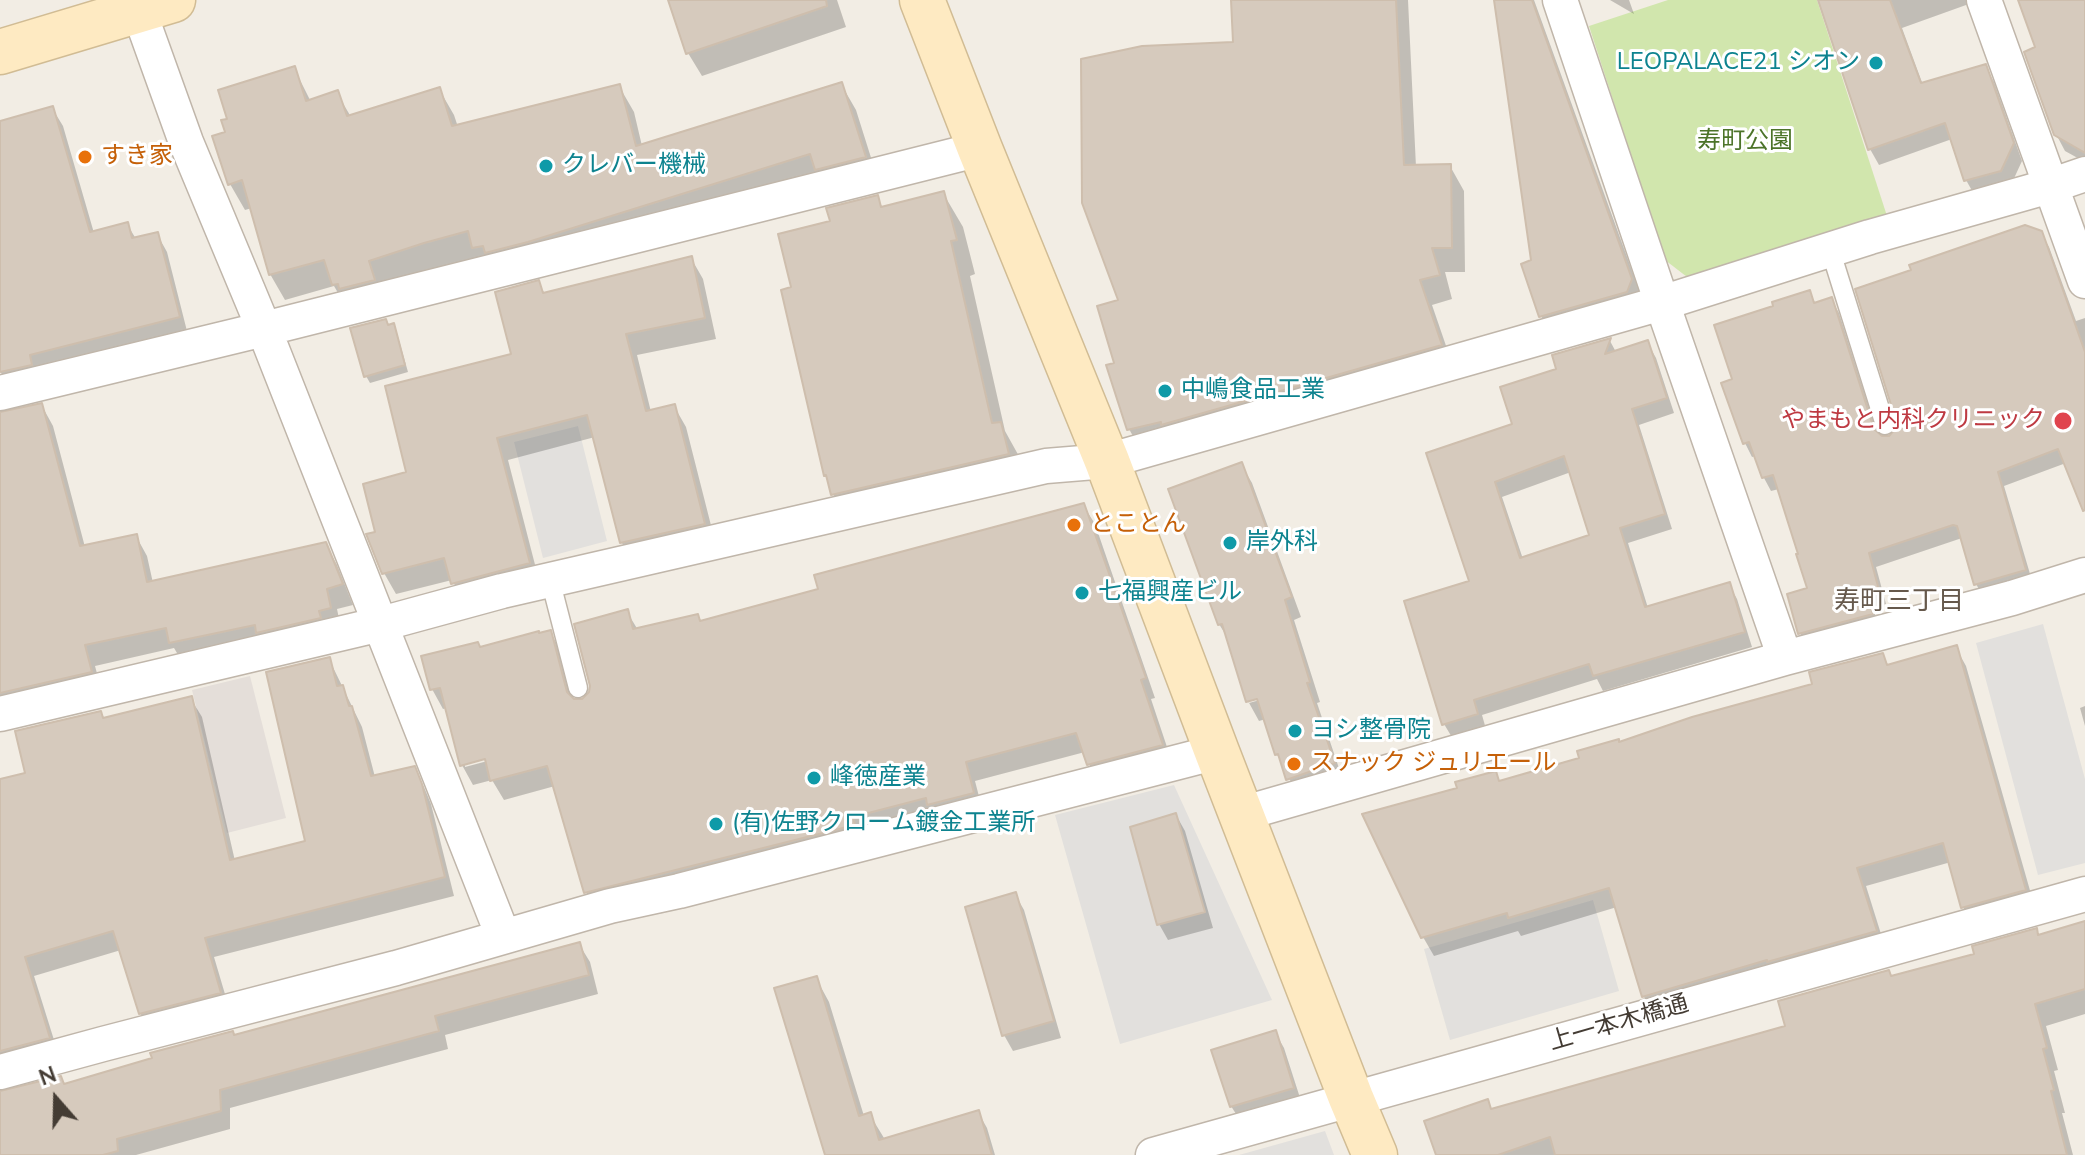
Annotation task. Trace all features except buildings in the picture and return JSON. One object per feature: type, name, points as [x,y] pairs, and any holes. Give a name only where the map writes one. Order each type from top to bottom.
[{"type":"street","points":[[922,0],[1107,461],[1375,1155]]},
{"type":"street","points":[[1560,0],[1785,658]]},
{"type":"street","points":[[1984,0],[2085,281]]},
{"type":"street","points":[[0,52],[149,3],[186,142],[264,329],[503,936]]},
{"type":"street","points":[[0,393],[980,149]]},
{"type":"street","points":[[0,714],[381,624],[550,579],[1046,466],[1107,461],[1662,303],[1830,249],[2085,174]]},
{"type":"street","points":[[1241,814],[2085,575]]},
{"type":"street","points":[[0,1072],[396,968],[610,906],[739,876],[1217,752]]},
{"type":"street","name":"上一本木橋通","points":[[1153,1155],[2085,894]]},
{"type":"lane","points":[[1830,249],[1885,425]]},
{"type":"lane","points":[[550,579],[578,688]]},
{"type":"shaded area","points":[[578,426],[607,541],[543,558],[514,442]]},
{"type":"shaded area","points":[[2043,624],[2085,779],[2085,863],[2038,875],[1976,643]]},
{"type":"shaded area","points":[[250,676],[286,818],[227,833],[192,690]]},
{"type":"shaded area","points":[[1174,785],[1272,1000],[1120,1044],[1055,815]]},
{"type":"shaded area","points":[[1593,900],[1619,991],[1450,1040],[1424,949]]},
{"type":"shaded area","points":[[1325,1131],[1334,1155],[1239,1155]]},
{"type":"green space","name":"寿町公園","points":[[1668,0],[1817,0],[1887,216],[1691,280],[1665,260],[1589,26]]},
{"type":"place","name":"LEOPALACE21 シオン","points":[[1876,63]]},
{"type":"place","name":"すき家","points":[[85,157]]},
{"type":"place","name":"クレバー機械","points":[[546,166]]},
{"type":"place","name":"中嶋食品工業","points":[[1165,391]]},
{"type":"place","name":"やまもと内科クリニック","points":[[2063,421]]},
{"type":"place","name":"とことん","points":[[1074,525]]},
{"type":"place","name":"岸外科","points":[[1230,543]]},
{"type":"place","name":"七福興産ビル","points":[[1082,593]]},
{"type":"place","name":"ヨシ整骨院","points":[[1295,731]]},
{"type":"place","name":"スナック ジュリエール","points":[[1294,764]]},
{"type":"place","name":"峰徳産業","points":[[814,778]]},
{"type":"place","name":"(有)佐野クローム鍍金工業所","points":[[716,824]]},
{"type":"district","name":"寿町三丁目","points":[[1899,603]]}]
